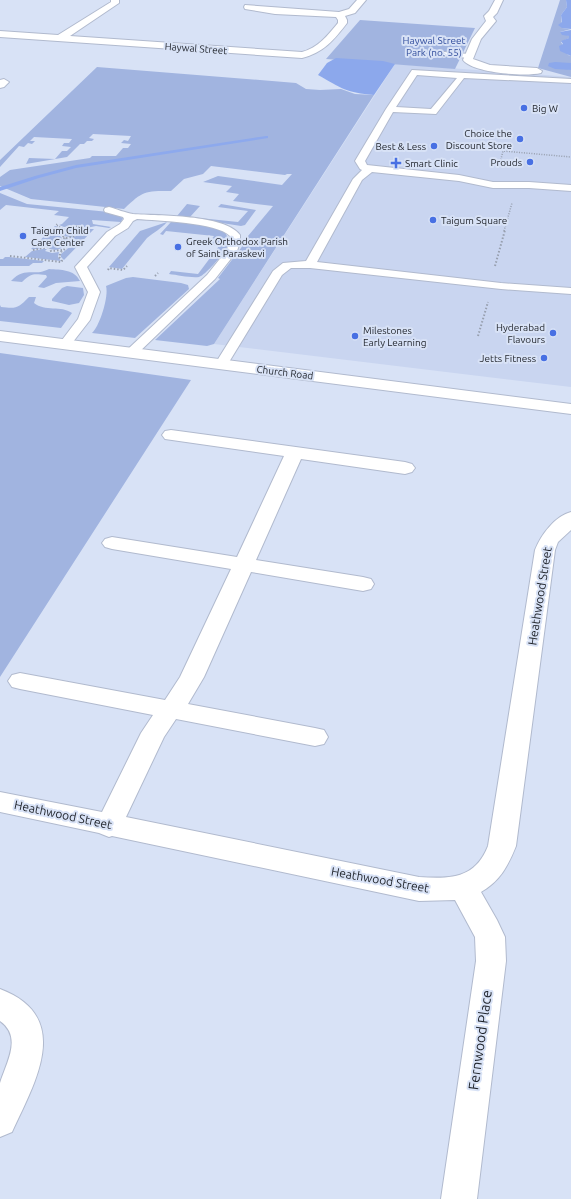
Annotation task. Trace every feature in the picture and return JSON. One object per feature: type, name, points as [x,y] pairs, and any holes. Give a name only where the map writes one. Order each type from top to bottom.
[{"type":"street","points":[[60,38],[115,3],[115,0]]},
{"type":"street","points":[[248,7],[275,11],[339,15],[352,11],[362,0]]},
{"type":"street","points":[[499,0],[493,13],[488,16],[491,21],[487,24],[469,56],[469,61],[481,66],[537,71]]},
{"type":"street","name":"Haywal Street","points":[[0,34],[302,55],[320,49],[342,23],[343,20],[339,15]]},
{"type":"street","name":"Church Road","points":[[0,336],[571,409]]},
{"type":"street","points":[[171,435],[405,468]]},
{"type":"street","points":[[109,826],[153,733],[182,694],[192,677],[295,452]]},
{"type":"street","name":"Heathwood Street","points":[[0,802],[109,826],[419,889],[451,890],[475,882],[493,868],[498,859],[502,846],[545,550],[549,540],[571,518]]},
{"type":"street","points":[[112,543],[363,584]]},
{"type":"street","points":[[20,681],[315,737]]},
{"type":"street","name":"Fernwood Place","points":[[459,1199],[491,961],[490,937],[487,929],[463,887]]},
{"type":"street","points":[[0,1003],[19,1015],[26,1029],[28,1043],[26,1061],[0,1120]]},
{"type":"lane","points":[[446,54],[469,56]]},
{"type":"lane","points":[[571,81],[462,76],[415,72],[390,109],[360,161],[361,165],[370,169],[459,178],[493,185],[571,188]]},
{"type":"lane","points":[[390,109],[433,112],[462,76]]},
{"type":"lane","points":[[310,265],[358,179],[362,174],[370,169]]},
{"type":"lane","points":[[109,210],[128,215],[129,219]]},
{"type":"lane","points":[[65,344],[84,320],[94,292],[81,267],[111,234],[124,226],[129,219],[136,216],[144,216],[181,220],[229,229],[235,235],[235,242],[232,251],[211,277],[132,352]]},
{"type":"lane","points":[[222,364],[280,269],[291,265],[310,265],[491,285],[571,291]]},
{"type":"path","points":[[498,168],[503,151],[571,157]]},
{"type":"path","points":[[478,336],[491,285],[492,271],[515,191],[512,185]]},
{"type":"path","points":[[48,248],[48,244],[53,240],[79,235],[83,232],[83,229],[80,226],[64,229],[56,225],[57,224]]},
{"type":"path","points":[[33,250],[48,248],[52,251],[62,250],[71,245],[71,241],[61,235],[62,230],[64,229]]},
{"type":"path","points":[[10,256],[61,262],[62,261],[59,257],[62,250]]},
{"type":"path","points":[[155,276],[158,273]]},
{"type":"shaded area","points":[[566,0],[571,0],[571,29],[562,28],[558,25],[562,22],[561,15],[567,7]]},
{"type":"shaded area","points":[[571,30],[571,56],[560,51],[559,46],[563,44],[561,41],[569,38],[569,36],[562,35],[560,32]]},
{"type":"shaded area","points":[[336,58],[383,61],[395,64],[374,95],[357,93],[344,89],[318,75],[327,63]]},
{"type":"shaded area","points":[[549,63],[571,63],[571,70],[555,69],[548,66]]},
{"type":"shaded area","name":"Taigum Square","points":[[395,64],[571,77],[571,387],[214,344]]},
{"type":"green space","points":[[560,0],[566,0],[567,7],[561,15],[562,28],[571,29],[560,32],[569,36],[569,38],[561,42],[568,55],[571,56],[571,63],[549,63],[571,70],[571,77],[538,68]]},
{"type":"green space","name":"Haywal Street Park (no. 55)","points":[[360,20],[475,28],[455,69],[326,59]]},
{"type":"green space","points":[[97,67],[296,83],[306,89],[341,89],[355,94],[374,95],[214,344],[207,346],[155,340],[220,279],[218,278],[241,248],[248,236],[273,206],[233,201],[239,194],[226,192],[232,186],[203,182],[218,176],[282,185],[292,174],[285,175],[211,166],[203,174],[184,179],[171,191],[144,193],[124,209],[31,199],[0,186],[0,177],[10,170],[90,158],[92,156],[116,156],[123,148],[128,148],[131,144],[121,143],[124,140],[128,141],[131,136],[93,134],[89,138],[94,139],[92,141],[87,141],[84,144],[80,144],[67,157],[26,164],[29,158],[55,159],[62,151],[67,151],[71,147],[62,146],[64,143],[69,143],[72,139],[34,137],[30,141],[35,141],[32,144],[28,143],[24,147],[19,146],[0,167],[0,160]]},
{"type":"green space","points":[[0,193],[27,204],[109,212],[123,218],[121,222],[92,220],[93,224],[111,227],[109,228],[96,226],[86,228],[77,225],[64,227],[59,225],[69,217],[54,215],[59,211],[6,205],[0,210]]},
{"type":"green space","points":[[187,204],[200,206],[190,217],[238,222],[248,211],[218,207],[221,204],[256,210],[245,225],[241,226],[177,216]]},
{"type":"green space","points":[[167,222],[147,238],[122,269],[109,267],[140,231]]},
{"type":"green space","points":[[171,222],[215,228],[221,230],[227,236],[228,245],[224,252],[206,272],[199,277],[169,274],[171,271],[198,274],[219,246],[208,244],[214,236],[166,231],[163,235],[160,234]]},
{"type":"green space","points":[[55,226],[62,228],[59,235],[62,238],[43,247],[31,249]]},
{"type":"green space","points":[[73,227],[80,227],[82,230],[81,233],[71,237],[63,236],[62,234],[64,230]]},
{"type":"green space","points":[[87,229],[94,229],[64,260],[61,257],[61,254],[72,245],[73,241],[70,238],[82,234]]},
{"type":"green space","points":[[68,239],[70,241],[68,246],[56,250],[50,249],[49,246],[51,243]]},
{"type":"green space","points":[[47,249],[45,251],[52,253],[59,252],[58,257],[61,261],[25,257],[32,251]]},
{"type":"green space","points":[[5,257],[44,261],[42,263],[33,263],[29,266],[0,266],[0,259]]},
{"type":"green space","points":[[49,269],[71,272],[80,281],[56,283],[44,288],[38,287],[47,277],[46,275],[38,274],[28,277],[22,282],[11,281],[21,274]]},
{"type":"green space","points":[[133,277],[181,283],[188,285],[189,289],[135,338],[92,333],[98,324],[103,311],[107,291],[106,286],[126,278]]},
{"type":"green space","points":[[67,286],[83,288],[84,295],[79,303],[69,305],[52,301],[52,299],[62,288]]},
{"type":"green space","points":[[29,297],[36,297],[34,303],[38,306],[63,309],[72,313],[61,328],[0,321],[0,305],[1,307],[14,308]]},
{"type":"green space","points":[[0,353],[191,380],[0,677]]},
{"type":"waterway","points":[[0,189],[37,177],[76,167],[266,137]]},
{"type":"place","name":"Big W","points":[[524,108]]},
{"type":"place","name":"Choice the Discount Store","points":[[520,139]]},
{"type":"place","name":"Best & Less","points":[[434,146]]},
{"type":"place","name":"Prouds","points":[[530,162]]},
{"type":"place","name":"Smart Clinic","points":[[396,163]]},
{"type":"place","name":"Taigum Square","points":[[433,220]]},
{"type":"place","name":"Taigum Child Care Center","points":[[23,236]]},
{"type":"place","name":"Greek Orthodox Parish of Saint Paraskevi","points":[[178,247]]},
{"type":"place","name":"Hyderabad Flavours","points":[[553,333]]},
{"type":"place","name":"Milestones Early Learning","points":[[355,336]]},
{"type":"place","name":"Jetts Fitness","points":[[544,358]]}]
